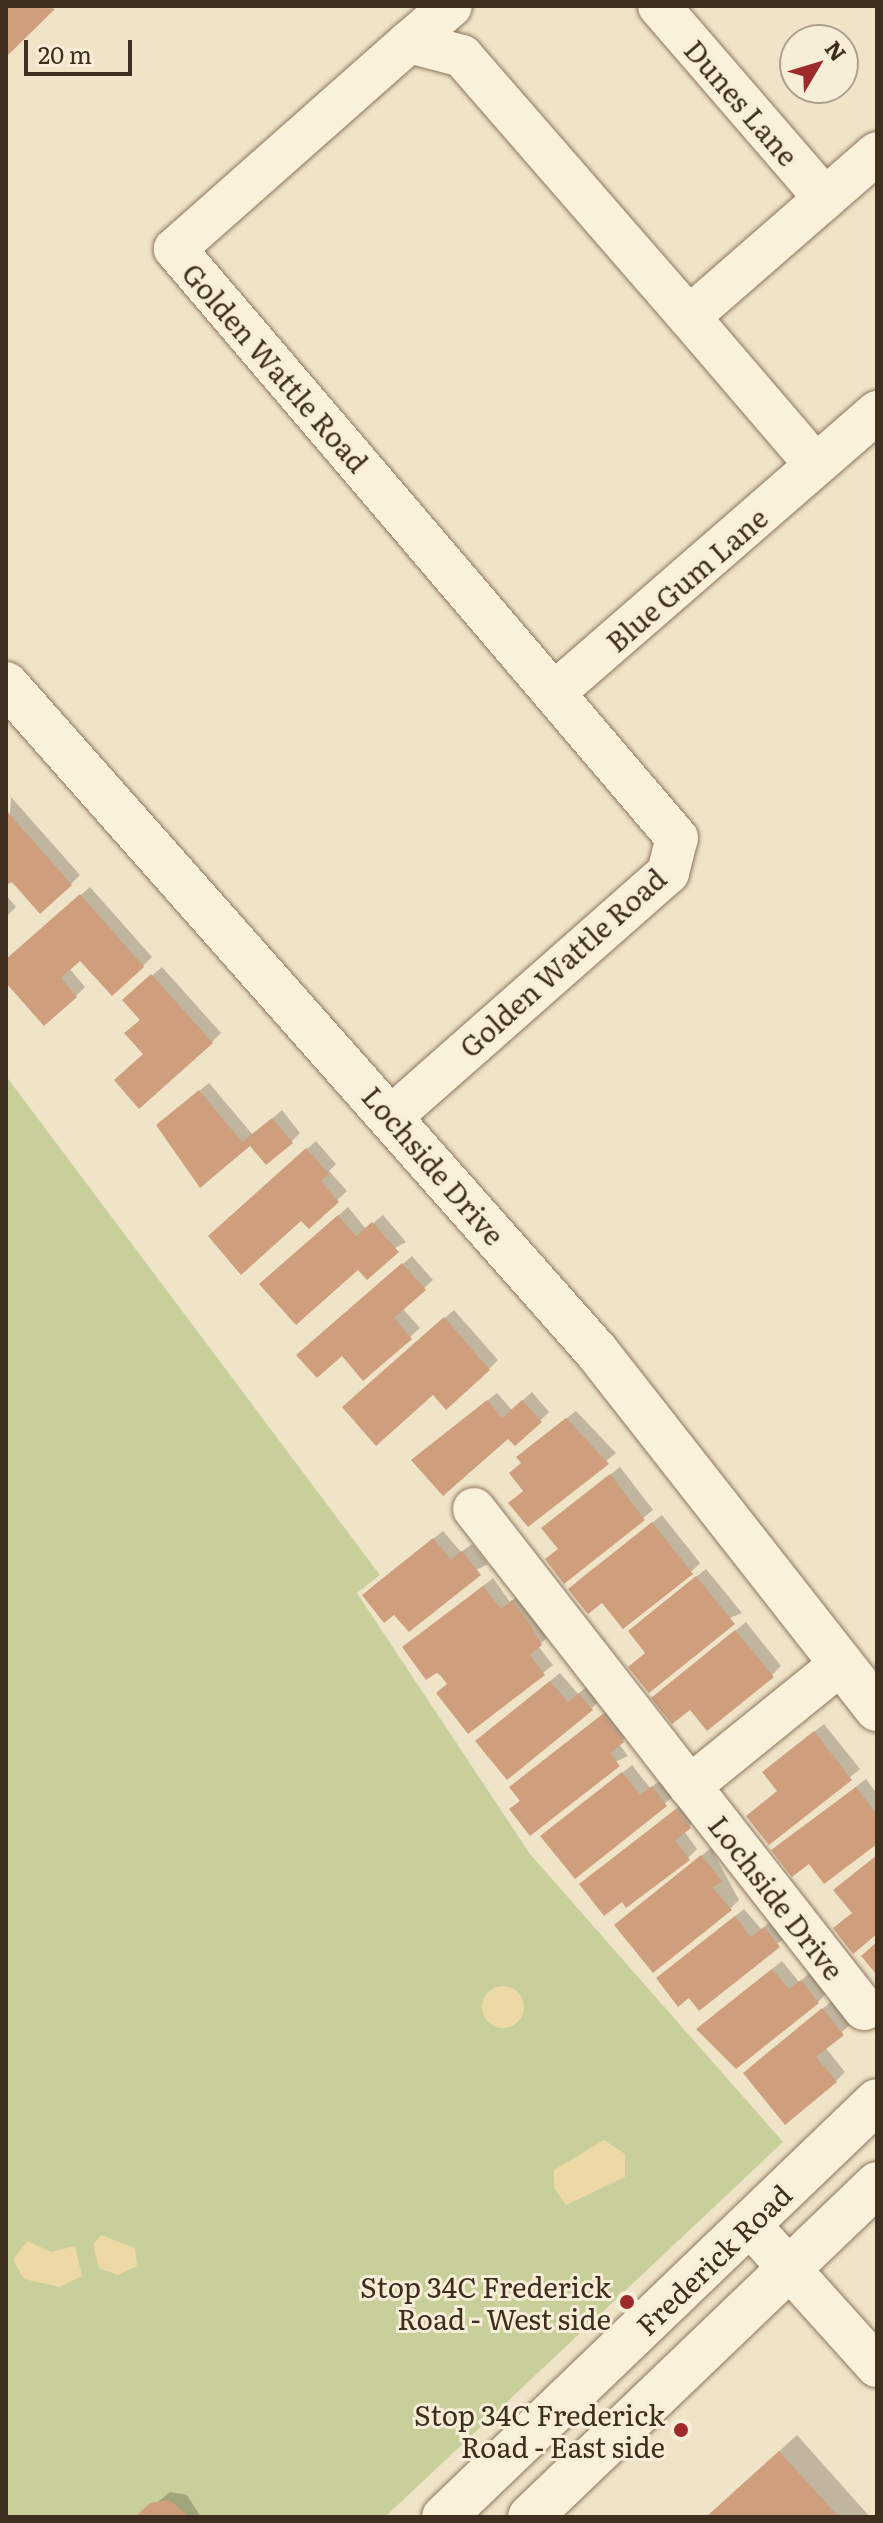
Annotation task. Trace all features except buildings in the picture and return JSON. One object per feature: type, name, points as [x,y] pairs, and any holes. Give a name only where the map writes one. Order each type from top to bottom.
[{"type":"street","points":[[409,42],[451,6]]},
{"type":"street","name":"Dunes Lane","points":[[659,6],[825,198]]},
{"type":"street","points":[[409,42],[462,56],[816,465]]},
{"type":"street","name":"Golden Wattle Road","points":[[392,1116],[668,873],[677,838],[175,249],[409,42]]},
{"type":"street","points":[[689,317],[877,153]]},
{"type":"street","name":"Blue Gum Lane","points":[[555,692],[877,412]]},
{"type":"street","name":"Lochside Drive","points":[[6,684],[392,1116],[597,1352],[877,1709]]},
{"type":"street","name":"Lochside Drive","points":[[474,1509],[864,2009]]},
{"type":"street","name":"Lochside Drive","points":[[690,1786],[842,1663]]},
{"type":"street","name":"Frederick Road","points":[[444,2517],[877,2101]]},
{"type":"street","points":[[530,2517],[877,2184]]},
{"type":"street","points":[[749,2224],[877,2366]]},
{"type":"green space","points":[[6,1076],[380,1575],[357,1593],[530,1854],[783,2142],[385,2517],[6,2517]]},
{"type":"sand","points":[[503,1986],[518,1992],[524,2007],[518,2022],[503,2028],[488,2022],[482,2007],[488,1992]]},
{"type":"sand","points":[[604,2140],[625,2154],[625,2177],[566,2205],[554,2188],[554,2170]]},
{"type":"sand","points":[[101,2235],[135,2248],[137,2266],[118,2275],[99,2268],[93,2245]]},
{"type":"sand","points":[[27,2241],[51,2252],[75,2246],[82,2276],[59,2287],[24,2279],[13,2260]]},
{"type":"place","name":"Stop 34C Frederick Road - West side","points":[[627,2302]]},
{"type":"place","name":"Stop 34C Frederick Road - East side","points":[[681,2430]]}]
